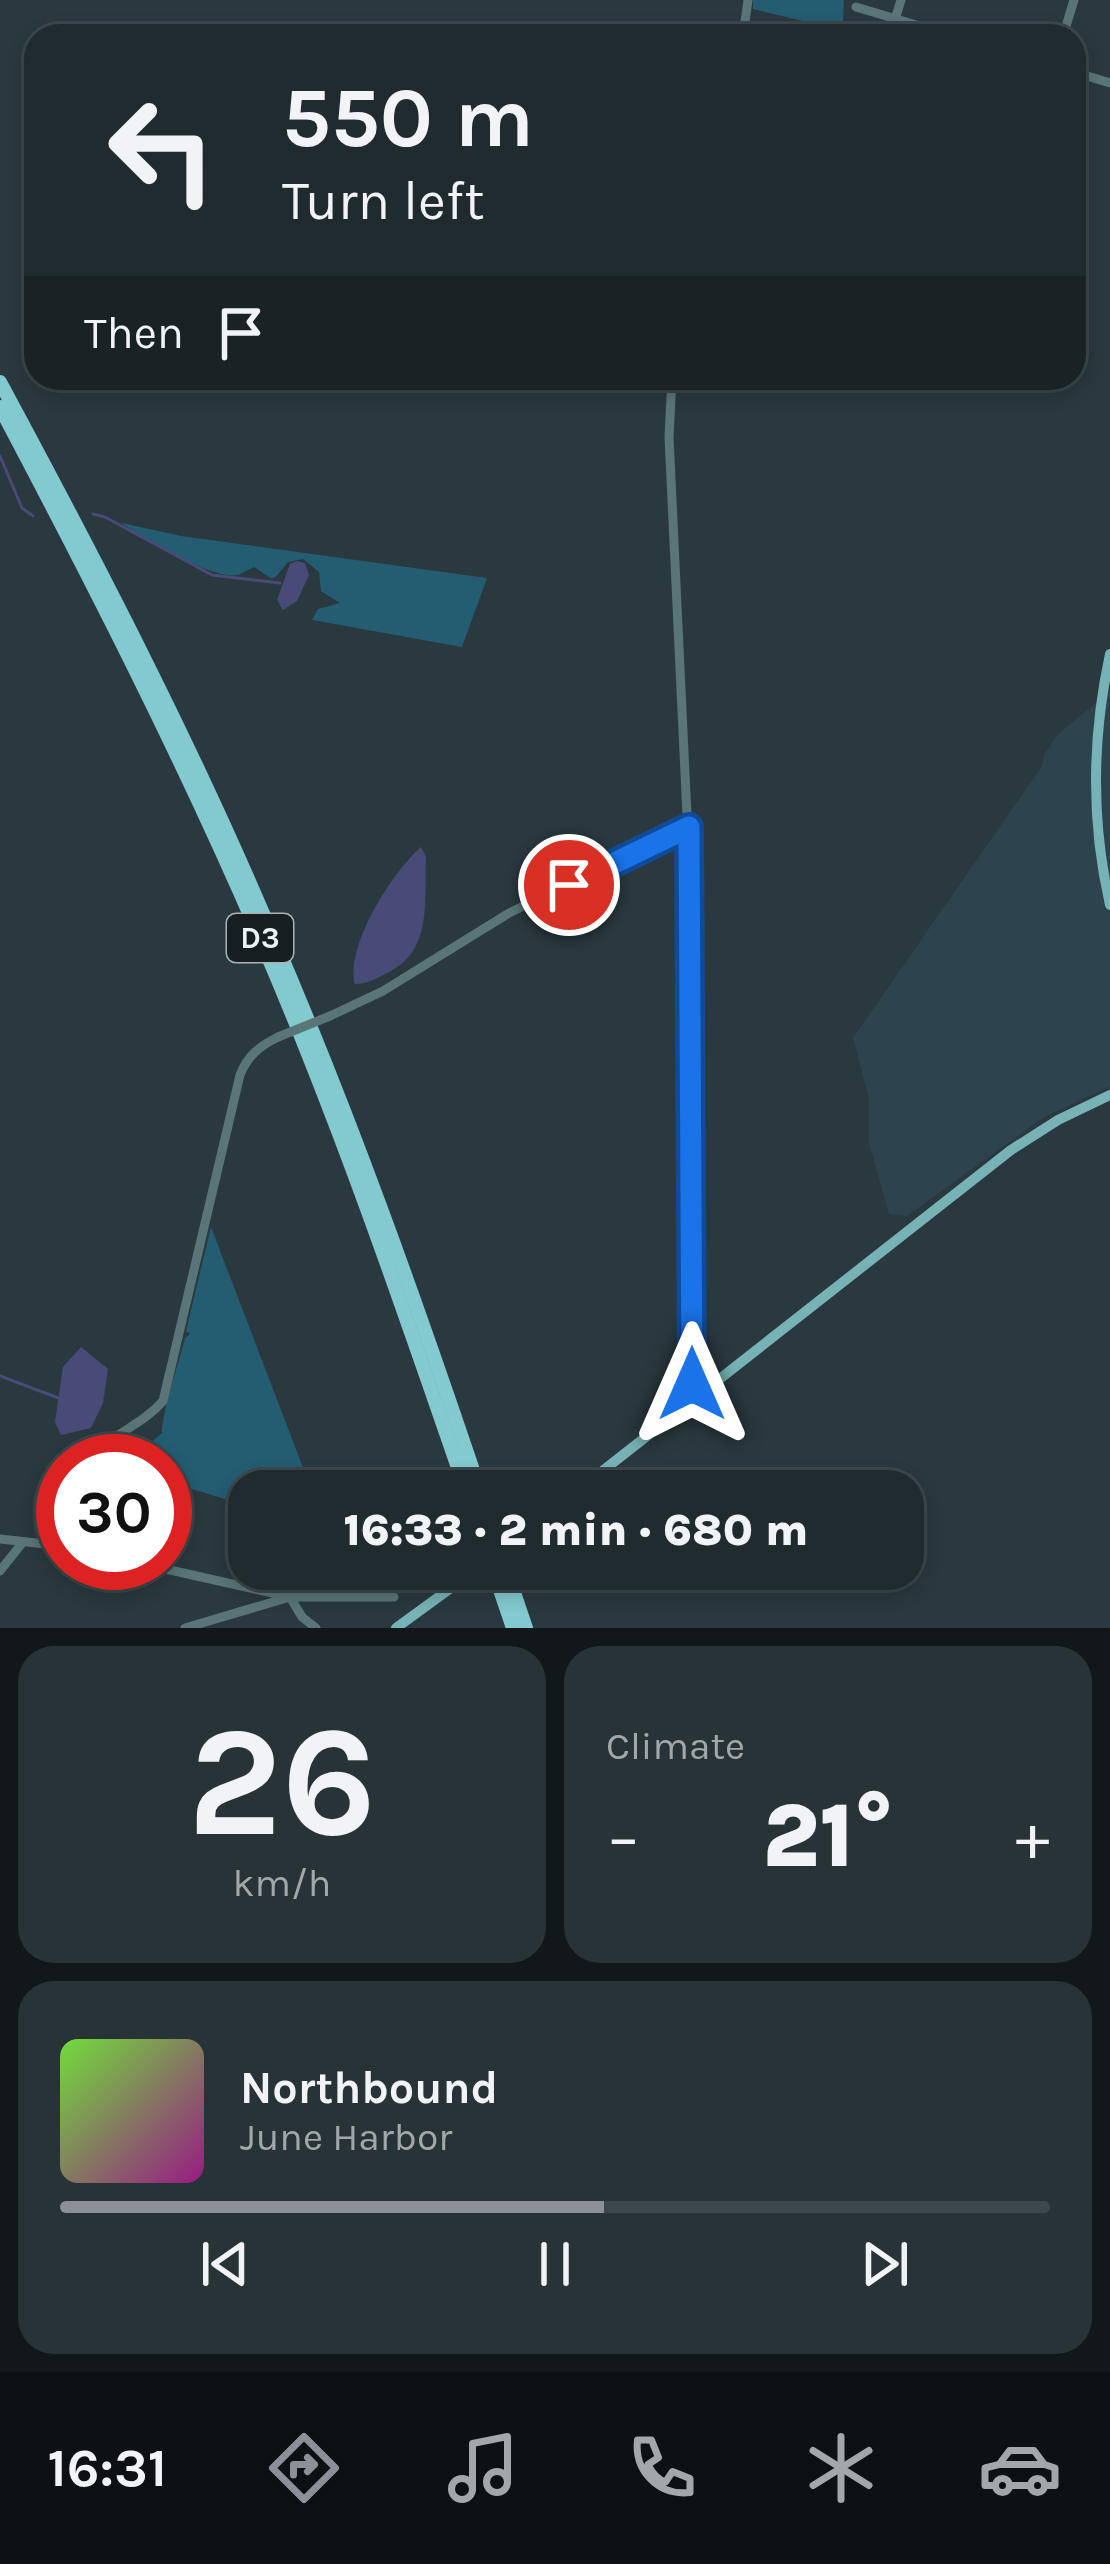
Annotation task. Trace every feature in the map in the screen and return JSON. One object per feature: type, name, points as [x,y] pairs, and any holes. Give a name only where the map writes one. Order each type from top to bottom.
[{"type":"highway","name":"D3","points":[[0,382],[174,719],[272,934],[391,1235],[473,1470]]},
{"type":"highway","name":"D3","points":[[0,407],[126,650],[261,939],[379,1239],[459,1470]]},
{"type":"highway","points":[[500,1590],[513,1628]]},
{"type":"highway","points":[[513,1590],[526,1628]]},
{"type":"main road","points":[[1110,654],[1099,715],[1096,794],[1110,904]]},
{"type":"main road","points":[[604,1470],[1011,1150],[1110,1095]]},
{"type":"main road","points":[[396,1628],[448,1590]]},
{"type":"street","points":[[894,24],[901,0]]},
{"type":"street","points":[[856,7],[912,24]]},
{"type":"street","points":[[671,390],[668,437],[689,827],[694,1399]]},
{"type":"street","points":[[116,1434],[144,1419],[163,1401],[246,1061],[278,1037],[383,991],[508,914],[689,827]]},
{"type":"street","points":[[0,1539],[36,1543]]},
{"type":"street","points":[[0,1571],[23,1542]]},
{"type":"street","points":[[192,1575],[290,1597],[394,1597]]},
{"type":"street","points":[[185,1628],[290,1597]]},
{"type":"street","points":[[290,1597],[302,1617],[316,1628]]},
{"type":"shaded area","points":[[753,0],[844,0],[841,24],[816,24],[753,9]]},
{"type":"shaded area","points":[[122,523],[181,536],[487,578],[462,647],[312,620],[318,609],[340,603],[321,591],[319,572],[303,559],[288,562],[272,578],[254,567],[226,575],[178,556]]},
{"type":"shaded area","points":[[305,563],[309,575],[297,601],[283,610],[277,600],[290,564]]},
{"type":"shaded area","points":[[1110,691],[1110,1087],[1044,1117],[907,1216],[889,1214],[869,1143],[869,1099],[853,1038],[1042,766],[1057,735]]},
{"type":"shaded area","points":[[421,847],[426,857],[424,921],[414,950],[391,971],[355,984],[357,950],[364,930],[397,873]]},
{"type":"shaded area","points":[[211,1227],[304,1470],[228,1470],[228,1500],[192,1489],[192,1434],[161,1434],[185,1338],[190,1334],[186,1331]]},
{"type":"shaded area","points":[[81,1347],[108,1369],[103,1403],[91,1428],[61,1434],[55,1422],[63,1367]]},
{"type":"waterway","points":[[0,456],[22,508],[33,516]]},
{"type":"waterway","points":[[93,514],[212,575],[280,583]]},
{"type":"waterway","points":[[0,1376],[61,1399]]},
{"type":"route","points":[[569,885],[689,827],[692,1384]]}]
